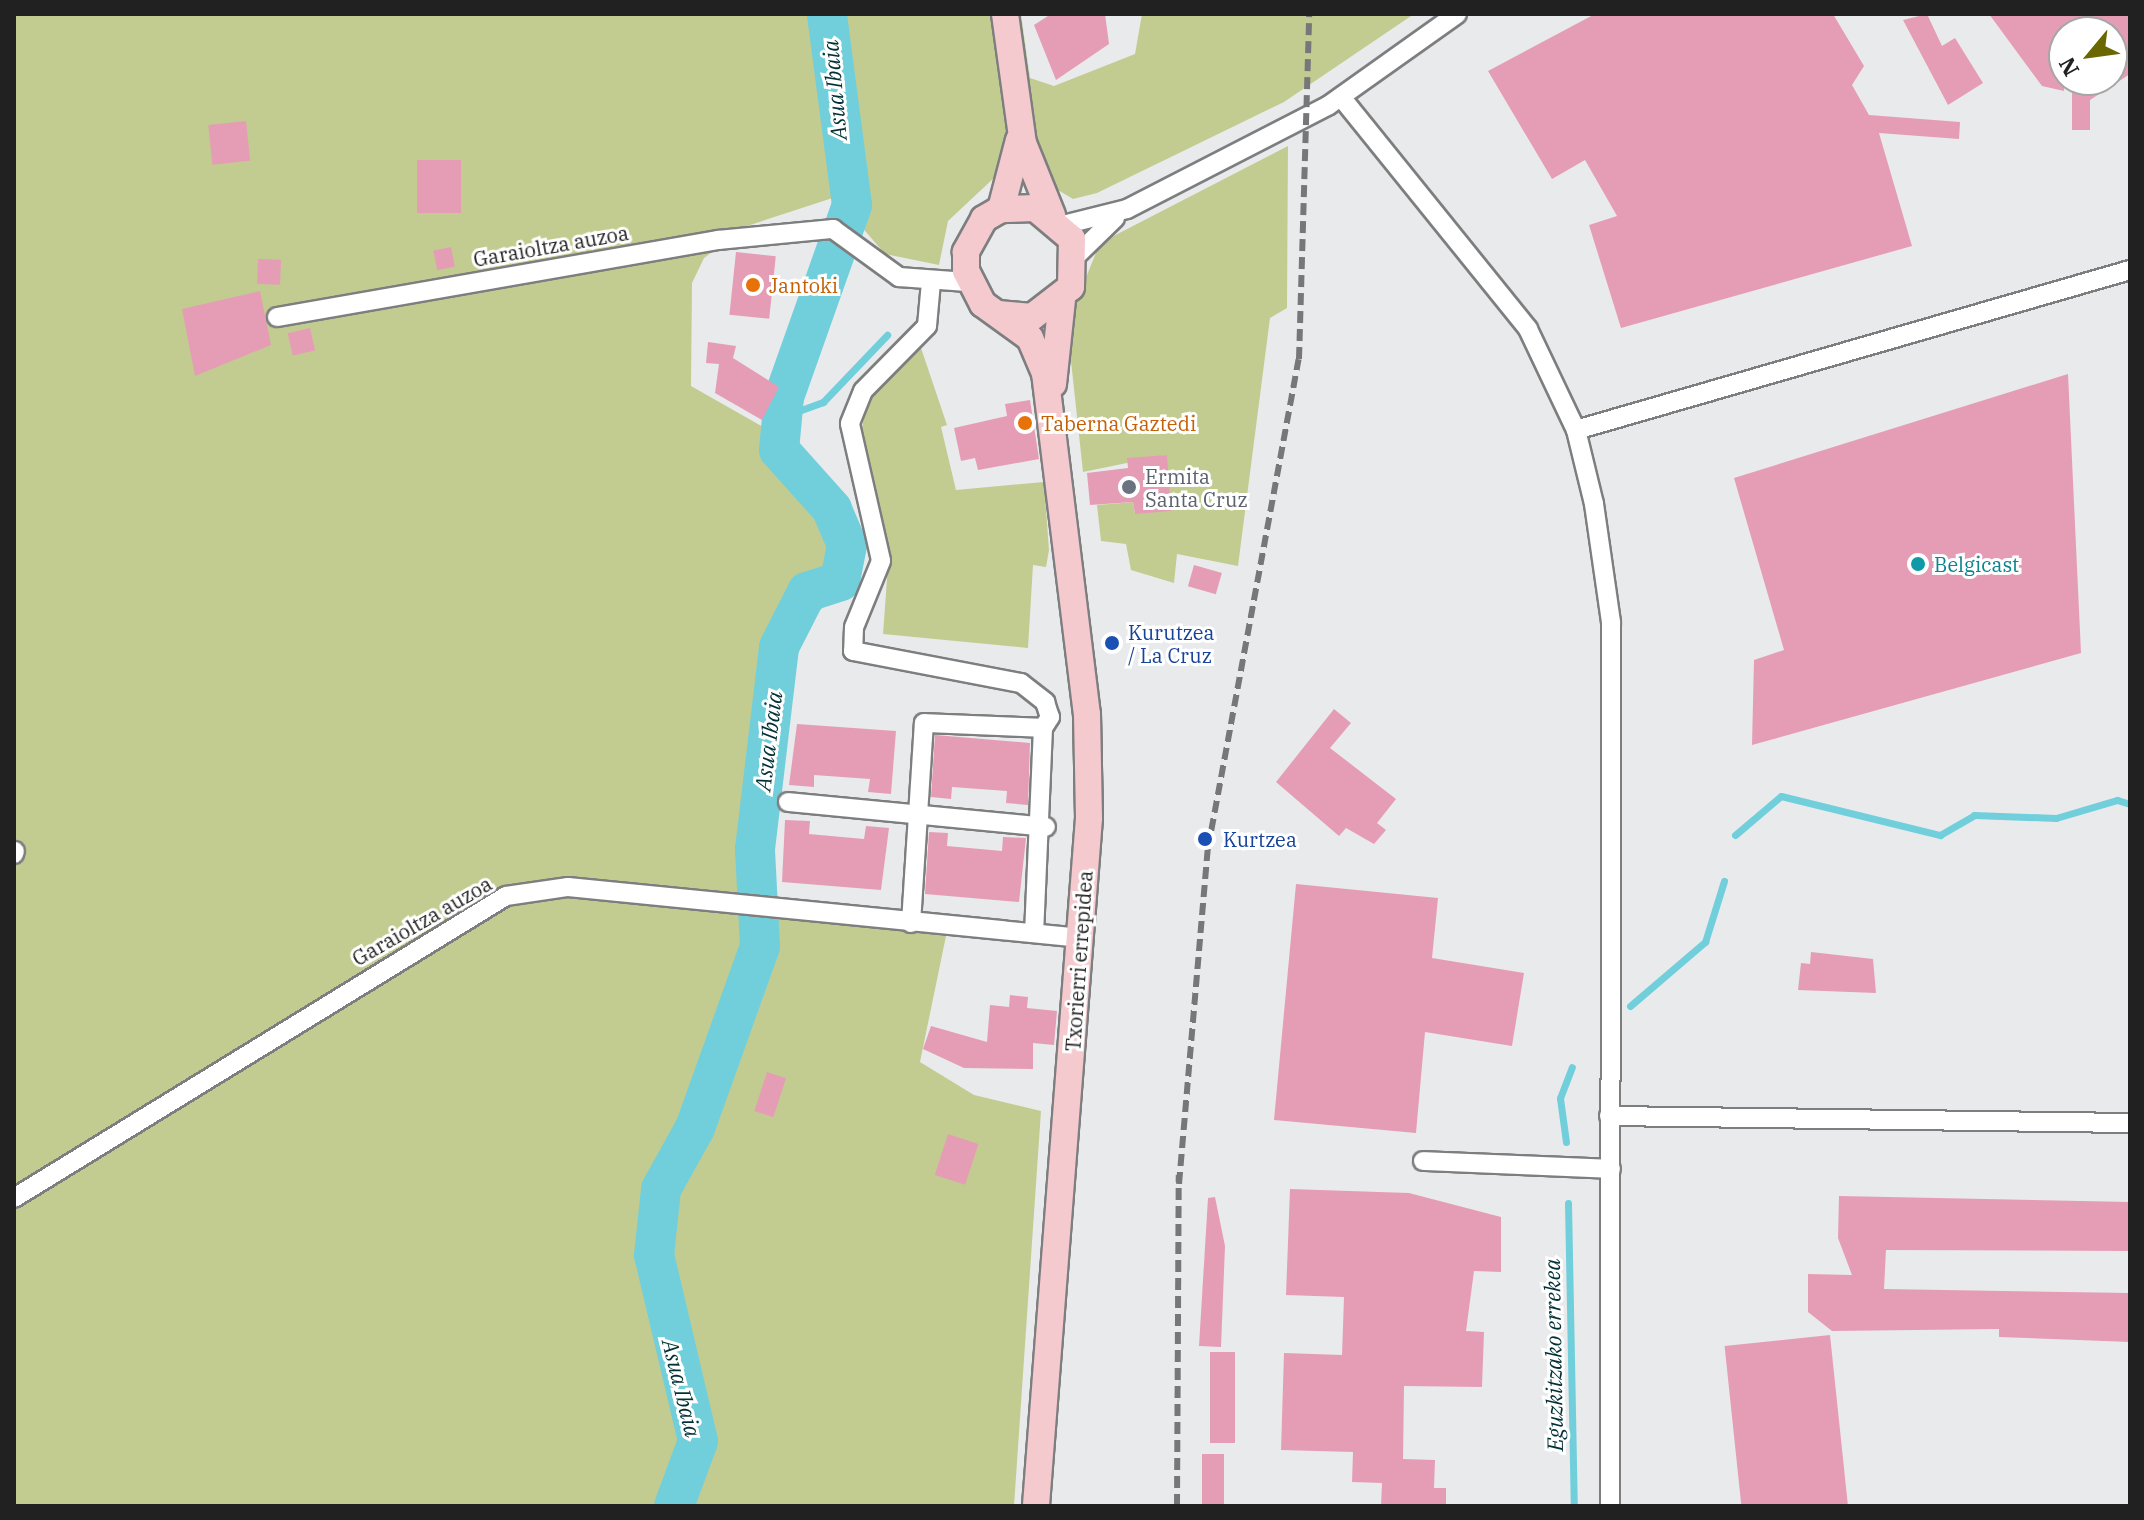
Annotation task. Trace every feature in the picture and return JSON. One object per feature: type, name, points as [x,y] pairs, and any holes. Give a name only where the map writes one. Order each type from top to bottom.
[{"type":"street","points":[[1005,14],[1026,156],[1077,255],[1127,209],[1341,97],[1457,14]]},
{"type":"street","points":[[1341,97],[1528,329],[1576,430],[1611,622],[1610,1506]]},
{"type":"street","points":[[1001,209],[1019,141],[1019,105]]},
{"type":"street","points":[[1034,933],[1042,826],[1043,728],[1050,717],[1045,702],[1021,683],[853,651],[854,627],[881,561],[850,424],[863,391],[927,326],[931,282],[967,282],[972,234],[1001,209],[1018,206],[1058,220],[1127,209]]},
{"type":"street","name":"Garaioltza auzoa","points":[[277,317],[718,240],[833,229],[857,242],[881,268],[931,282]]},
{"type":"street","name":"Txorierri errepidea","points":[[1053,416],[1062,300],[1077,255]]},
{"type":"street","points":[[1576,430],[2130,270]]},
{"type":"street","name":"Txorierri errepidea","points":[[967,282],[998,314],[1030,338],[1053,416],[1087,714],[1081,938],[1036,1506]]},
{"type":"street","points":[[998,314],[1032,317],[1062,300]]},
{"type":"street","points":[[911,923],[924,723],[1043,728]]},
{"type":"street","points":[[788,802],[1042,826]]},
{"type":"street","name":"Garaioltza auzoa","points":[[14,1198],[506,896],[568,887],[1081,938]]},
{"type":"street","points":[[1609,1116],[2130,1123]]},
{"type":"street","points":[[1423,1161],[1611,1169]]},
{"type":"green space","points":[[14,14],[1021,14],[1030,78],[1054,86],[1135,54],[1142,14],[1414,14],[1284,102],[1097,193],[1073,199],[1011,162],[948,221],[939,265],[885,254],[854,218],[854,191],[747,226],[704,258],[692,283],[691,386],[777,435],[808,464],[841,530],[841,566],[828,602],[788,643],[769,690],[764,910],[946,936],[920,1062],[974,1095],[1041,1111],[1014,1506],[14,1506]]},
{"type":"green space","points":[[1288,146],[1287,308],[1270,318],[1238,566],[1177,554],[1174,583],[1131,570],[1126,544],[1101,541],[1097,505],[1133,502],[1135,514],[1166,455],[1083,472],[1067,324],[1100,243]]},
{"type":"green space","points":[[921,348],[947,425],[941,427],[956,490],[1044,482],[1049,550],[1046,567],[1033,565],[1028,648],[883,634],[889,552],[859,442],[866,408],[889,371]]},
{"type":"building","points":[[1051,14],[1105,14],[1109,44],[1056,80],[1034,25]]},
{"type":"building","points":[[1595,14],[1833,14],[1864,66],[1852,85],[1869,115],[1960,122],[1959,139],[1879,133],[1912,246],[1621,328],[1589,225],[1617,216],[1585,160],[1552,179],[1488,71]]},
{"type":"building","points":[[1927,14],[1942,46],[1955,38],[1983,83],[1948,105],[1903,20]]},
{"type":"building","points":[[1989,14],[2130,14],[2128,75],[2128,16],[2048,16],[2048,87],[2042,86]]},
{"type":"building","points":[[2072,96],[2096,96],[2090,100],[2090,130],[2072,130]]},
{"type":"building","points":[[246,121],[250,161],[212,165],[208,125]]},
{"type":"building","points":[[417,160],[461,160],[461,213],[417,213]]},
{"type":"building","points":[[451,247],[455,267],[437,270],[433,250]]},
{"type":"building","name":"Jantoki","points":[[736,252],[776,256],[769,319],[729,315]]},
{"type":"building","points":[[258,259],[281,260],[280,285],[257,284]]},
{"type":"building","points":[[260,291],[271,345],[195,376],[182,309]]},
{"type":"building","points":[[310,328],[315,350],[293,356],[288,333]]},
{"type":"building","points":[[708,342],[736,346],[733,358],[779,387],[762,420],[715,393],[719,364],[706,363]]},
{"type":"building","name":"Belgicast","points":[[2068,374],[2081,653],[1752,745],[1754,660],[1784,650],[1734,478]]},
{"type":"building","points":[[1030,400],[1039,459],[978,470],[975,458],[961,461],[954,428],[1007,416],[1005,404]]},
{"type":"building","name":"Ermita Santa Cruz","points":[[1167,455],[1171,511],[1135,514],[1133,502],[1090,505],[1087,473],[1128,468],[1127,458]]},
{"type":"building","points":[[1194,565],[1222,573],[1216,594],[1188,586]]},
{"type":"building","points":[[1334,709],[1351,723],[1330,748],[1396,799],[1377,823],[1386,830],[1374,844],[1346,828],[1339,836],[1276,782]]},
{"type":"building","points":[[797,724],[896,731],[891,794],[868,792],[870,779],[814,775],[814,787],[789,785]]},
{"type":"building","points":[[935,735],[1030,743],[1028,805],[1006,803],[1007,791],[952,787],[951,799],[931,797]]},
{"type":"building","points":[[785,820],[810,821],[809,834],[864,839],[866,826],[889,828],[881,890],[782,882]]},
{"type":"building","points":[[929,832],[948,833],[947,846],[1002,851],[1003,837],[1026,838],[1019,902],[925,894]]},
{"type":"building","points":[[1296,884],[1438,898],[1432,958],[1524,973],[1512,1046],[1425,1032],[1416,1133],[1274,1120]]},
{"type":"building","points":[[1811,952],[1873,959],[1876,993],[1798,990],[1801,963],[1810,964]]},
{"type":"building","points":[[1010,995],[1028,997],[1027,1008],[1057,1011],[1054,1045],[1033,1043],[1033,1069],[964,1068],[923,1049],[931,1026],[987,1042],[990,1005],[1009,1007]]},
{"type":"building","points":[[767,1072],[786,1078],[773,1117],[754,1111]]},
{"type":"building","points":[[948,1134],[978,1144],[965,1185],[935,1175]]},
{"type":"building","points":[[1290,1189],[1409,1193],[1501,1217],[1501,1272],[1474,1271],[1466,1331],[1484,1332],[1482,1387],[1404,1386],[1403,1459],[1435,1460],[1434,1488],[1446,1488],[1446,1506],[1381,1506],[1382,1483],[1352,1482],[1353,1452],[1281,1450],[1284,1353],[1342,1355],[1344,1297],[1286,1295]]},
{"type":"building","points":[[1839,1196],[2130,1202],[2130,1251],[1886,1250],[1884,1289],[2130,1293],[2130,1342],[1999,1337],[1999,1329],[1832,1331],[1808,1312],[1808,1274],[1852,1275],[1838,1238]]},
{"type":"building","points":[[1215,1197],[1225,1246],[1221,1347],[1199,1346],[1208,1198]]},
{"type":"building","points":[[1830,1335],[1848,1506],[1741,1506],[1725,1346]]},
{"type":"building","points":[[1210,1352],[1235,1352],[1235,1443],[1210,1443]]},
{"type":"building","points":[[1202,1454],[1224,1454],[1224,1506],[1202,1506]]},
{"type":"waterway","name":"Asua Ibaia","points":[[674,1506],[698,1441],[654,1255],[661,1189],[695,1128],[760,946],[755,849],[779,647],[807,592],[840,581],[847,545],[832,509],[779,450],[784,397],[852,205],[827,14]]},
{"type":"waterway","points":[[782,417],[823,402],[887,335]]},
{"type":"waterway","name":"Eguzkitzako errekea","points":[[1735,835],[1781,796],[1940,835],[1974,815],[2056,818],[2117,800],[2130,804]]},
{"type":"waterway","name":"Eguzkitzako errekea","points":[[1630,1006],[1705,942],[1724,881]]},
{"type":"waterway","name":"Eguzkitzako errekea","points":[[1566,1142],[1560,1098],[1572,1067]]},
{"type":"waterway","name":"Eguzkitzako errekea","points":[[1568,1203],[1574,1506]]},
{"type":"railway","points":[[1179,1184],[1208,848],[1299,359],[1309,14]]},
{"type":"railway","points":[[1177,1506],[1179,1175]]},
{"type":"place","name":"Jantoki","points":[[753,285]]},
{"type":"place","name":"Taberna Gaztedi","points":[[1025,423]]},
{"type":"place","name":"Ermita Santa Cruz","points":[[1129,487]]},
{"type":"place","name":"Belgicast","points":[[1918,564]]},
{"type":"place","name":"Kurutzea / La Cruz","points":[[1112,643]]},
{"type":"place","name":"Kurtzea","points":[[1205,839]]}]
